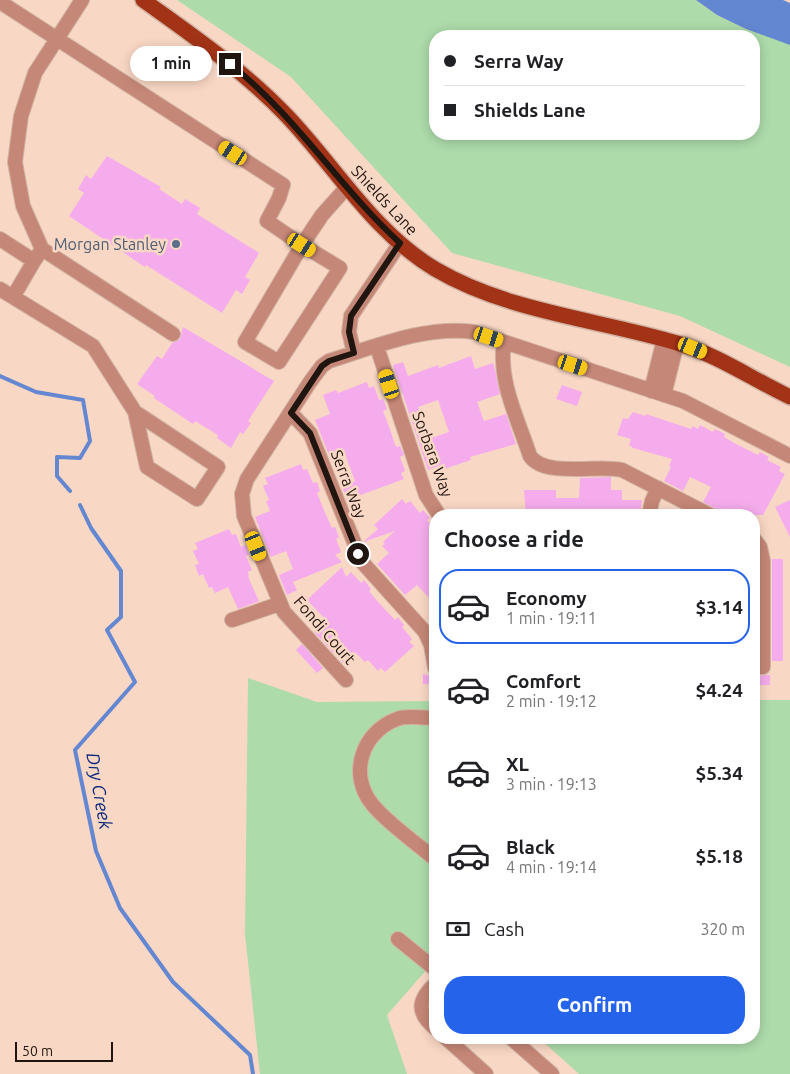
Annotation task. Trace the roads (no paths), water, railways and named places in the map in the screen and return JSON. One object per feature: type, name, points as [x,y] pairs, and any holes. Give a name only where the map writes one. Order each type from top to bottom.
[{"type":"main road","name":"Shields Lane","points":[[143,0],[218,54],[264,93],[302,132],[369,213],[400,243],[434,269],[489,294],[670,341],[717,358],[790,397]]},
{"type":"street","points":[[13,297],[38,255],[23,206],[15,162],[22,116],[35,73],[82,0]]},
{"type":"street","points":[[0,2],[283,185],[279,198],[267,221],[302,245],[340,268],[279,362],[245,342],[302,245],[322,215],[347,187]]},
{"type":"street","points":[[0,239],[38,255],[173,334]]},
{"type":"street","points":[[354,353],[349,332],[351,316],[400,243]]},
{"type":"street","points":[[0,289],[93,346],[134,412],[147,467],[197,499],[218,467],[134,412]]},
{"type":"street","name":"Fondi Court","points":[[346,680],[290,620],[279,604],[244,516],[242,502],[247,478],[322,366],[329,361],[430,333],[452,330],[474,332],[693,405],[790,456]]},
{"type":"street","points":[[658,393],[670,341]]},
{"type":"street","points":[[504,342],[501,360],[504,380],[530,456],[536,463],[548,468],[616,469],[698,509]]},
{"type":"street","name":"Sorbara Way","points":[[377,347],[426,495],[435,509]]},
{"type":"street","name":"Serra Way","points":[[291,413],[310,433],[362,562],[424,632],[429,641]]},
{"type":"street","points":[[650,509],[658,488]]},
{"type":"street","points":[[760,547],[764,561],[760,646]]},
{"type":"street","points":[[232,620],[279,604]]},
{"type":"street","points":[[429,718],[398,719],[379,730],[365,744],[360,776],[364,792],[372,804],[429,854]]},
{"type":"street","points":[[398,939],[429,965]]},
{"type":"street","points":[[429,991],[425,996],[420,1010],[429,1023]]},
{"type":"street","points":[[453,1044],[486,1074]]},
{"type":"street","points":[[518,1044],[552,1074]]},
{"type":"water","points":[[696,0],[783,0],[790,3],[790,45],[760,34],[760,30],[749,30],[717,15]]},
{"type":"waterway","name":"Dry Creek","points":[[0,376],[36,392],[83,400],[90,441],[80,458],[57,457],[57,476],[70,491]]},
{"type":"waterway","name":"Dry Creek","points":[[80,505],[91,528],[121,571],[121,617],[107,630],[135,682],[75,750],[96,851],[120,908],[173,982],[250,1055],[253,1074]]},
{"type":"place","name":"Morgan Stanley","points":[[176,244]]}]
